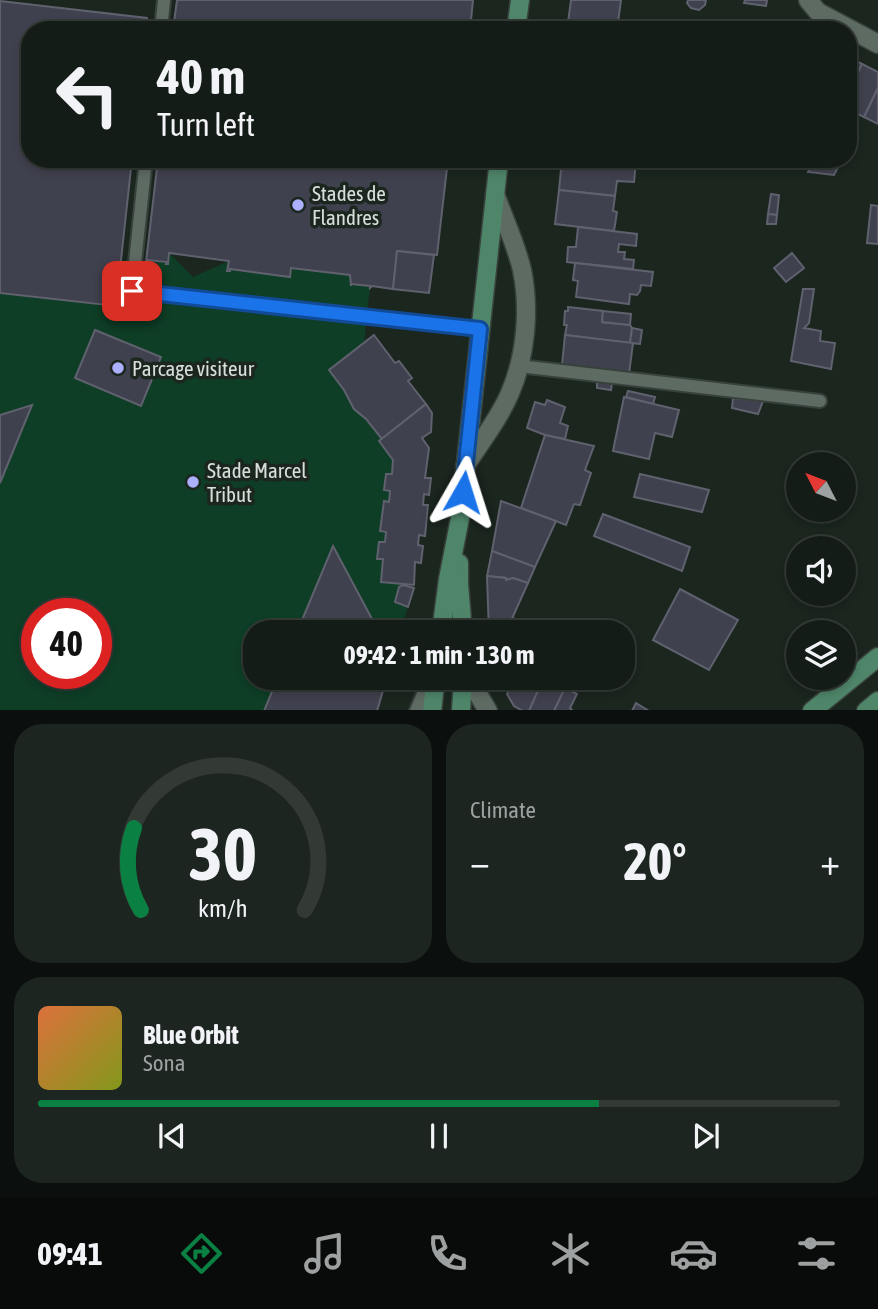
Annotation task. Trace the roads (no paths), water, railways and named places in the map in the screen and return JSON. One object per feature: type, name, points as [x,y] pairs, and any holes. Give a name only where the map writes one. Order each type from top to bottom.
[{"type":"street","points":[[517,21],[520,0]]},
{"type":"street","points":[[808,0],[818,12],[835,21]]},
{"type":"street","points":[[857,33],[878,44]]},
{"type":"street","points":[[443,620],[460,518],[498,168]]},
{"type":"street","points":[[466,466],[510,393],[525,337],[525,288],[517,254],[495,194]]},
{"type":"street","points":[[460,518],[459,584],[462,620]]},
{"type":"street","points":[[812,710],[878,657]]},
{"type":"street","points":[[432,710],[434,690]]},
{"type":"street","points":[[461,710],[464,690]]},
{"type":"street","points":[[475,690],[488,710]]},
{"type":"street","points":[[866,710],[878,701]]},
{"type":"lane","points":[[162,21],[164,0]]},
{"type":"lane","points":[[145,168],[132,291],[480,329]]},
{"type":"lane","points":[[519,366],[820,401]]},
{"type":"lane","points":[[416,710],[424,690]]},
{"type":"place","name":"Stades de Flandres","points":[[298,205]]},
{"type":"place","name":"Parcage visiteur","points":[[118,368]]},
{"type":"place","name":"Stade Marcel Tribut","points":[[193,482]]}]
